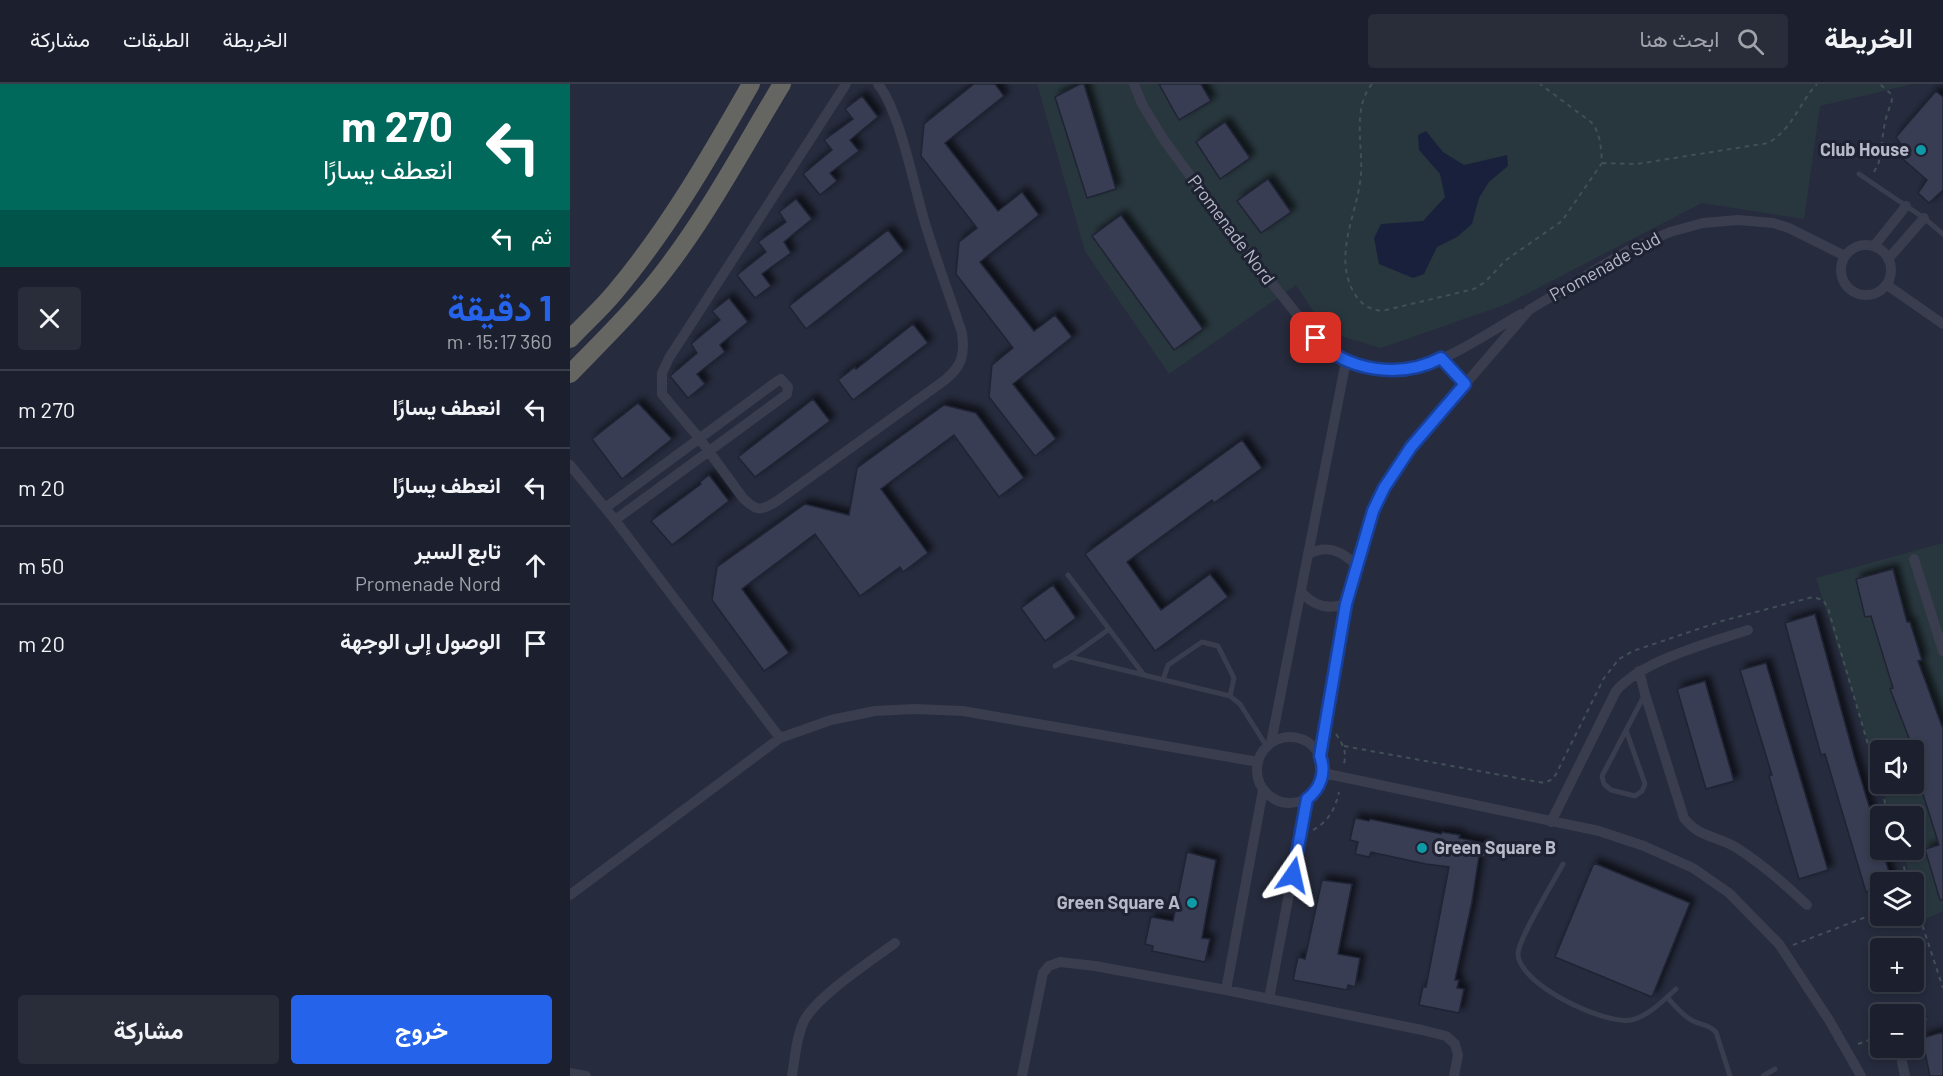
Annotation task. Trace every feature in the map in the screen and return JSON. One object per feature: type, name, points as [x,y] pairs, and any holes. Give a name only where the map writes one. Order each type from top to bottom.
[{"type":"highway","points":[[570,339],[604,304],[643,256],[706,162],[751,84]]},
{"type":"highway","points":[[570,374],[639,302],[668,266],[715,196],[782,84]]},
{"type":"street","points":[[846,84],[664,367],[661,378],[662,394],[751,506],[758,509],[766,508],[945,380],[960,365],[963,349],[962,333],[926,226],[896,124],[883,90],[878,84]]},
{"type":"street","name":"Promenade Nord","points":[[1134,84],[1155,127],[1235,237],[1323,346],[1346,361]]},
{"type":"street","points":[[1874,246],[1906,207]]},
{"type":"street","points":[[1888,259],[1924,218]]},
{"type":"street","name":"Promenade Sud","points":[[1356,565],[1373,511],[1384,488],[1424,431],[1529,309],[1627,251],[1670,232],[1710,222],[1737,220],[1773,223],[1795,231],[1845,256]]},
{"type":"street","points":[[1858,246],[1874,246],[1888,259],[1891,273],[1887,285],[1868,296],[1850,291],[1844,285],[1840,274],[1841,263],[1845,256],[1858,246]]},
{"type":"street","points":[[1887,285],[1943,324]]},
{"type":"street","points":[[1309,554],[1324,549],[1335,550],[1356,565],[1346,604],[1320,756],[1323,772],[1317,790],[1307,799],[1296,803],[1283,803],[1272,798],[1263,790],[1258,779],[1258,762],[1269,745],[1302,593],[1309,554],[1346,361],[1380,369],[1397,370],[1422,367],[1529,309]]},
{"type":"street","points":[[1441,358],[1465,384]]},
{"type":"street","points":[[605,508],[778,380],[782,379],[787,384],[789,390],[787,394],[615,520]]},
{"type":"street","points":[[570,465],[615,520],[780,738]]},
{"type":"street","points":[[1914,559],[1943,651]]},
{"type":"street","points":[[1302,593],[1309,601],[1324,607],[1346,604]]},
{"type":"street","points":[[1551,822],[1616,691],[1624,681],[1639,671],[1748,630]]},
{"type":"street","points":[[1639,671],[1679,807],[1690,826],[1707,837],[1734,846],[1784,883],[1807,905]]},
{"type":"street","points":[[570,895],[780,738],[831,720],[861,713],[892,709],[941,709],[998,716],[1258,762]]},
{"type":"street","points":[[1269,745],[1287,737],[1298,738],[1309,743],[1320,756]]},
{"type":"street","points":[[1323,772],[1599,831],[1660,852],[1693,868],[1729,892],[1782,949],[1847,1049],[1861,1076]]},
{"type":"street","points":[[1226,990],[1263,790]]},
{"type":"street","points":[[1269,999],[1307,799]]},
{"type":"street","points":[[792,1076],[799,1035],[814,1006],[895,943]]},
{"type":"street","points":[[1022,1076],[1041,979],[1046,969],[1054,964],[1071,962],[1226,990],[1446,1036],[1458,1049],[1454,1076]]},
{"type":"street","points":[[1902,1062],[1905,1076]]},
{"type":"street","points":[[570,1073],[586,1076]]},
{"type":"lane","points":[[1859,174],[1924,218],[1943,234]]},
{"type":"lane","points":[[1068,575],[1144,675]]},
{"type":"lane","points":[[1055,666],[1108,630]]},
{"type":"lane","points":[[1163,680],[1168,665],[1202,642],[1211,643],[1218,646],[1234,678],[1230,696]]},
{"type":"lane","points":[[1070,657],[1230,696],[1240,704],[1269,745]]},
{"type":"lane","points":[[1626,730],[1645,784],[1642,791],[1635,796],[1611,790],[1604,784],[1602,776],[1626,730],[1645,694]]},
{"type":"lane","points":[[1563,864],[1519,944],[1518,952],[1522,968],[1538,984],[1563,1000],[1618,1020],[1630,1020],[1642,1016],[1676,989]]},
{"type":"lane","points":[[1667,997],[1686,1017],[1716,1032],[1730,1076]]},
{"type":"lane","points":[[1763,1076],[1775,1069]]},
{"type":"path","points":[[1372,84],[1364,97],[1361,111],[1361,174],[1348,230],[1346,257],[1349,283],[1360,302],[1368,308],[1382,311],[1426,299],[1464,293],[1480,286],[1506,260],[1562,221],[1602,163],[1598,135],[1594,125],[1540,84]]},
{"type":"path","points":[[1602,163],[1637,164],[1768,143],[1792,122],[1816,84]]},
{"type":"path","points":[[1869,181],[1879,162],[1885,121],[1892,100],[1890,93],[1880,84]]},
{"type":"path","points":[[1344,746],[1540,783],[1548,782],[1556,774],[1604,678],[1619,659],[1632,651],[1722,621],[1813,597],[1823,600],[1828,609],[1886,806]]},
{"type":"path","points":[[1326,719],[1344,746],[1346,754],[1342,776]]},
{"type":"path","points":[[1300,834],[1324,823],[1335,807],[1340,792]]},
{"type":"path","points":[[1782,949],[1870,915]]},
{"type":"path","points":[[1923,926],[1943,988]]},
{"type":"path","points":[[1847,1049],[1870,1040]]},
{"type":"shaded area","points":[[1037,84],[1913,84],[1820,106],[1804,219],[1702,203],[1507,304],[1381,348],[1327,332],[1296,285],[1169,374],[1085,251]]},
{"type":"shaded area","points":[[1943,543],[1943,911],[1924,920],[1924,872],[1909,872],[1905,860],[1924,860],[1924,806],[1888,806],[1884,794],[1924,794],[1924,740],[1870,740],[1870,749],[1816,578]]},
{"type":"water","points":[[1426,131],[1443,152],[1464,165],[1507,155],[1508,166],[1489,182],[1479,198],[1472,224],[1457,237],[1437,247],[1424,274],[1413,278],[1379,264],[1374,238],[1381,224],[1423,221],[1445,197],[1440,174],[1419,150],[1418,135]]},
{"type":"building","points":[[974,84],[995,84],[1004,96],[945,143],[998,211],[1022,192],[1039,215],[980,262],[1034,331],[1055,315],[1072,337],[1013,384],[1056,439],[1035,456],[989,397],[992,365],[1013,348],[956,274],[959,242],[977,228],[921,156],[924,124]]},
{"type":"building","points":[[1084,84],[1116,189],[1087,198],[1055,97]]},
{"type":"building","points":[[1159,84],[1201,84],[1211,101],[1179,120]]},
{"type":"building","name":"Club House","points":[[1936,91],[1943,97],[1943,190],[1929,203],[1918,193],[1927,180],[1896,153],[1902,146],[1896,137]]},
{"type":"building","points":[[862,96],[878,117],[850,140],[859,151],[830,173],[837,181],[820,195],[803,174],[832,150],[824,140],[853,119],[845,109]]},
{"type":"building","points":[[1225,122],[1250,158],[1220,179],[1196,142]]},
{"type":"building","points":[[1268,179],[1291,212],[1261,233],[1237,201]]},
{"type":"building","points":[[796,199],[812,219],[784,242],[791,253],[762,274],[771,286],[755,298],[737,275],[766,252],[758,242],[786,222],[779,212]]},
{"type":"building","points":[[1121,215],[1203,329],[1174,350],[1092,236]]},
{"type":"building","points":[[888,230],[904,251],[806,329],[789,306]]},
{"type":"building","points":[[729,298],[748,322],[720,345],[725,352],[697,374],[705,384],[688,398],[670,376],[697,353],[691,344],[720,320],[712,311]]},
{"type":"building","points":[[913,324],[928,343],[853,400],[838,380],[855,367],[856,369]]},
{"type":"building","points":[[813,399],[830,421],[755,477],[738,457]]},
{"type":"building","points":[[638,403],[672,439],[622,479],[592,439]]},
{"type":"building","points":[[944,405],[976,413],[1024,478],[999,497],[954,435],[881,489],[928,553],[903,572],[900,567],[860,596],[815,534],[742,589],[789,653],[764,671],[712,600],[717,567],[805,504],[849,515],[857,468]]},
{"type":"building","points":[[1242,440],[1262,468],[1214,503],[1212,500],[1127,562],[1161,610],[1210,574],[1228,597],[1155,651],[1085,554]]},
{"type":"building","points":[[709,475],[729,501],[672,545],[651,521],[701,484],[700,482]]},
{"type":"building","points":[[1893,569],[1907,622],[1910,622],[1922,660],[1918,661],[1943,729],[1943,900],[1940,900],[1925,849],[1939,845],[1923,794],[1924,740],[1909,740],[1890,689],[1893,688],[1871,616],[1865,617],[1856,579]]},
{"type":"building","points":[[1053,585],[1076,618],[1045,641],[1021,608]]},
{"type":"building","points":[[1815,614],[1870,809],[1870,860],[1885,860],[1889,872],[1870,872],[1870,891],[1866,892],[1825,754],[1821,755],[1785,623]]},
{"type":"building","points":[[1766,663],[1828,870],[1799,879],[1769,776],[1772,775],[1740,670]]},
{"type":"building","points":[[1705,681],[1734,781],[1706,789],[1677,689]]},
{"type":"building","points":[[1355,818],[1441,834],[1442,832],[1460,835],[1459,838],[1488,844],[1485,857],[1479,856],[1472,902],[1455,980],[1459,980],[1457,988],[1464,989],[1459,1013],[1419,1005],[1423,987],[1426,987],[1449,867],[1371,852],[1369,857],[1355,854],[1358,842],[1350,840]]},
{"type":"building","name":"Green Square A","points":[[1187,852],[1216,860],[1202,938],[1210,939],[1205,962],[1152,951],[1153,946],[1145,944],[1151,917],[1173,921]]},
{"type":"building","points":[[1594,863],[1690,903],[1652,997],[1555,957]]},
{"type":"building","points":[[1322,880],[1352,884],[1338,954],[1360,958],[1355,987],[1348,985],[1347,990],[1293,980],[1298,957],[1305,959]]},
{"type":"building","points":[[1943,1032],[1943,1076],[1930,1076],[1924,1037]]},
{"type":"place","name":"Club House","points":[[1921,150]]},
{"type":"place","name":"Green Square B","points":[[1422,848]]},
{"type":"place","name":"Green Square A","points":[[1192,903]]},
{"type":"route","points":[[1293,875],[1307,799],[1317,790],[1323,772],[1320,756],[1346,604],[1373,511],[1384,488],[1411,447],[1465,384],[1441,358],[1422,367],[1397,370],[1380,369],[1346,361],[1323,346],[1316,338]]}]
